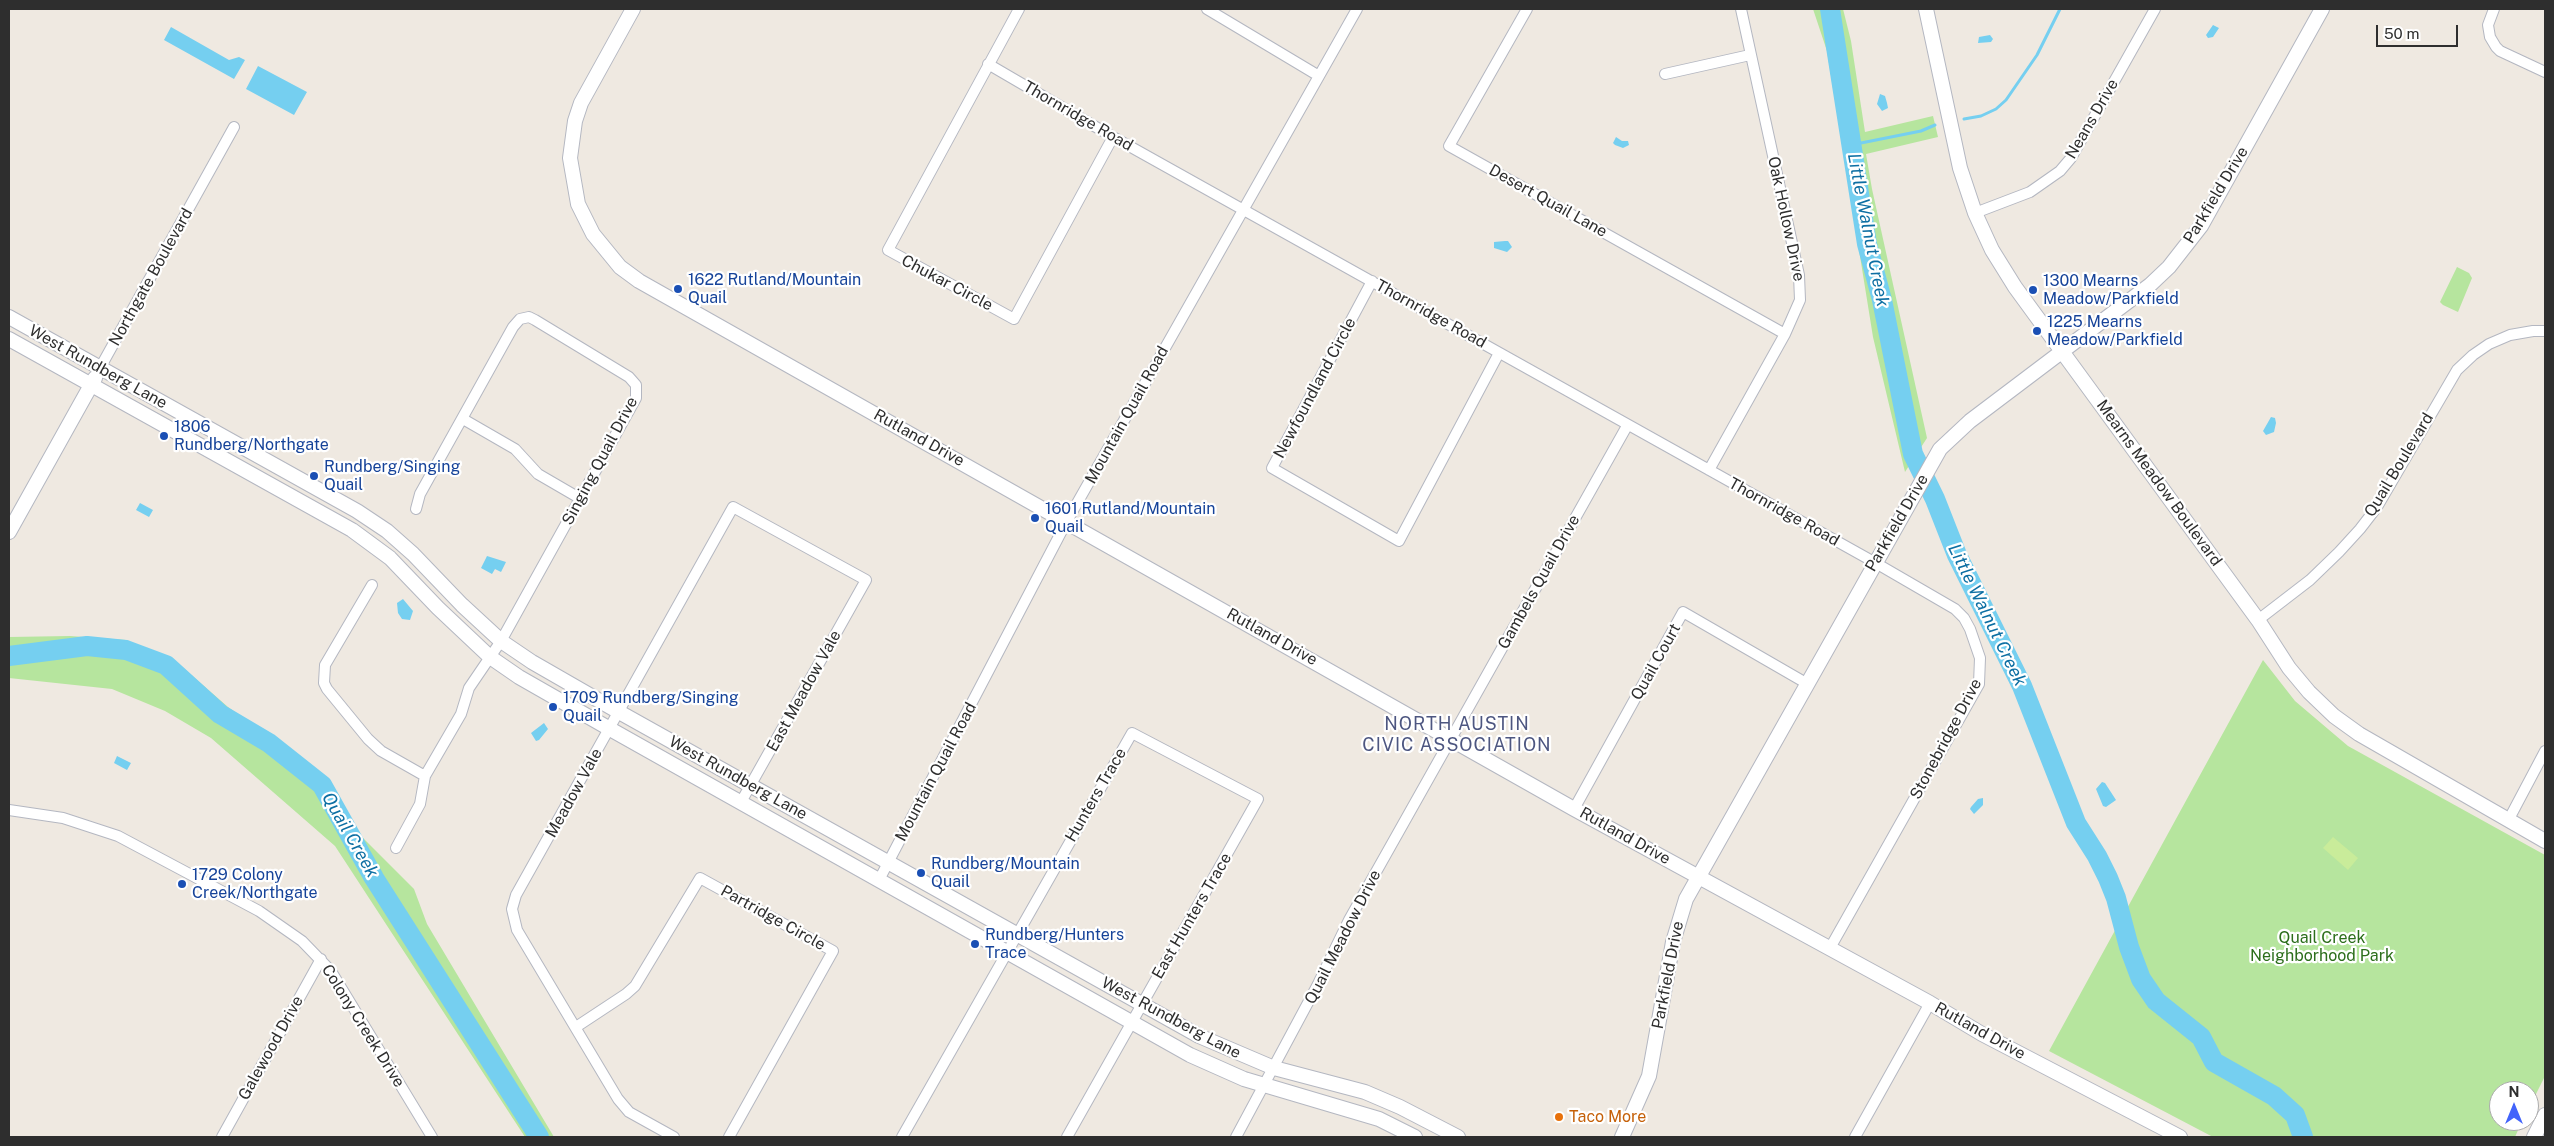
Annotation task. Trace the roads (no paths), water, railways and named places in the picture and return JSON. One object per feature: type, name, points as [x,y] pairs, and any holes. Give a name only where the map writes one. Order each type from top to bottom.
[{"type":"street","name":"Rutland Drive","points":[[633,9],[581,103],[571,140],[572,175],[578,204],[593,234],[605,251],[639,281],[1698,877],[1930,1002],[1982,1034],[2180,1137]]},
{"type":"street","name":"Chukar Circle","points":[[1019,9],[888,250],[1014,319],[1113,137]]},
{"type":"street","points":[[1207,9],[1319,76]]},
{"type":"street","name":"Mountain Quail Road","points":[[879,880],[1067,522],[1357,9]]},
{"type":"street","name":"Desert Quail Lane","points":[[1527,9],[1449,146],[1785,334]]},
{"type":"street","name":"Oak Hollow Drive","points":[[1709,470],[1785,334],[1798,309],[1800,300],[1800,284],[1741,9]]},
{"type":"street","name":"Mearns Meadow Boulevard","points":[[1926,9],[1960,168],[1975,213],[2001,265],[2258,620],[2289,668],[2309,692],[2334,716],[2359,734],[2545,841]]},
{"type":"street","name":"Neans Drive","points":[[1975,213],[2030,192],[2060,172],[2071,158],[2155,9]]},
{"type":"street","name":"Parkfield Drive","points":[[1622,1137],[1649,1076],[1676,924],[1683,904],[1874,562],[1940,449],[1970,421],[2150,285],[2185,248],[2201,226],[2322,9]]},
{"type":"street","points":[[2494,9],[2488,25],[2490,37],[2496,47],[2500,51],[2545,72]]},
{"type":"street","points":[[1665,74],[1750,55]]},
{"type":"street","name":"Thornridge Road","points":[[988,64],[1113,137],[1627,426],[1874,562]]},
{"type":"street","name":"Northgate Boulevard","points":[[9,532],[234,127]]},
{"type":"street","name":"Newfoundland Circle","points":[[1372,281],[1272,468],[1399,541],[1499,353]]},
{"type":"street","name":"West Rundberg Lane","points":[[9,317],[333,497],[387,531],[413,554],[462,605],[501,641],[532,662],[619,712],[1199,1036],[1274,1068],[1365,1092],[1415,1114],[1458,1137]]},
{"type":"street","name":"Singing Quail Drive","points":[[396,848],[420,804],[425,776],[461,714],[469,688],[501,641],[581,499],[636,398],[636,387],[629,377],[535,320],[523,318],[513,327],[420,494],[416,509]]},
{"type":"street","name":"Quail Boulevard","points":[[2258,620],[2310,580],[2360,529],[2377,507],[2457,370],[2473,354],[2489,344],[2510,335],[2545,331]]},
{"type":"street","name":"West Rundberg Lane","points":[[9,339],[352,530],[390,558],[490,657],[519,677],[610,729],[1222,1071],[1360,1113],[1410,1135]]},
{"type":"street","points":[[462,419],[515,449],[538,474],[581,499]]},
{"type":"street","name":"Gambels Quail Drive","points":[[1451,738],[1627,426]]},
{"type":"street","points":[[324,513],[333,497]]},
{"type":"street","name":"Meadow Vale","points":[[674,1137],[629,1112],[618,1099],[516,930],[512,909],[516,895],[733,507],[866,580]]},
{"type":"street","name":"Stonebridge Drive","points":[[1830,948],[1979,684],[1981,676],[1980,658],[1964,618],[1955,609],[1874,562]]},
{"type":"street","name":"East Meadow Vale","points":[[741,802],[866,580]]},
{"type":"street","points":[[372,585],[325,665],[324,683],[368,739],[381,751],[425,776]]},
{"type":"street","name":"Quail Court","points":[[1574,808],[1683,612],[1806,683]]},
{"type":"street","name":"Hunters Trace","points":[[902,1137],[1132,733],[1258,799]]},
{"type":"street","name":"Quail Meadow Drive","points":[[1236,1137],[1274,1068],[1349,920],[1451,738]]},
{"type":"street","points":[[2509,819],[2545,751]]},
{"type":"street","name":"East Hunters Trace","points":[[1067,1137],[1258,799]]},
{"type":"street","name":"Colony Creek Drive","points":[[9,810],[63,818],[98,828],[133,843],[259,911],[302,941],[321,959],[340,985],[429,1136]]},
{"type":"street","name":"Partridge Circle","points":[[576,1027],[635,986],[700,878],[833,951],[729,1137]]},
{"type":"street","name":"Galewood Drive","points":[[222,1137],[321,959]]},
{"type":"street","points":[[1855,1137],[1930,1002]]},
{"type":"street","points":[[1410,1135],[1415,1114]]},
{"type":"street","points":[[2534,1137],[2545,1115]]},
{"type":"water","points":[[2213,25],[2219,28],[2213,37],[2208,38],[2206,35]]},
{"type":"water","points":[[171,27],[229,60],[239,57],[245,60],[234,79],[164,40]]},
{"type":"water","points":[[1990,35],[1993,39],[1991,42],[1978,43],[1979,37]]},
{"type":"water","points":[[258,66],[307,92],[294,115],[246,89]]},
{"type":"water","points":[[1880,94],[1885,96],[1888,108],[1882,111],[1877,104]]},
{"type":"water","points":[[1616,137],[1622,141],[1628,141],[1629,145],[1623,148],[1615,145],[1613,143]]},
{"type":"water","points":[[1508,241],[1512,247],[1507,252],[1494,248],[1494,242]]},
{"type":"water","points":[[2271,417],[2275,418],[2276,423],[2274,432],[2266,435],[2263,431]]},
{"type":"water","points":[[140,503],[153,510],[149,517],[136,510]]},
{"type":"water","points":[[487,556],[506,562],[501,572],[495,569],[492,574],[481,568]]},
{"type":"water","points":[[403,599],[413,611],[410,620],[402,619],[398,613],[397,603]]},
{"type":"water","points":[[544,723],[548,729],[536,741],[531,733]]},
{"type":"water","points":[[117,756],[131,763],[127,770],[114,763]]},
{"type":"water","points":[[2102,782],[2105,783],[2116,800],[2106,807],[2103,806],[2096,789]]},
{"type":"water","points":[[1983,798],[1983,805],[1974,814],[1970,809],[1971,807],[1978,799]]},
{"type":"waterway","name":"Little Walnut Creek","points":[[1830,9],[1867,244],[1882,300],[1913,454],[1935,499],[1957,555],[2022,686],[2076,823],[2097,856],[2108,878],[2141,979],[2156,1001],[2201,1037],[2214,1062],[2274,1096],[2295,1115],[2303,1137]]},
{"type":"waterway","points":[[1964,119],[1981,116],[1996,109],[2006,100],[2037,55],[2060,9]]},
{"type":"waterway","points":[[1851,145],[1921,131],[1935,125]]},
{"type":"waterway","name":"Quail Creek","points":[[9,656],[87,646],[126,650],[166,665],[220,714],[269,743],[322,785],[374,878],[539,1137]]},
{"type":"place","name":"1622 Rutland/Mountain Quail","points":[[678,289]]},
{"type":"place","name":"1300 Mearns Meadow/Parkfield","points":[[2033,290]]},
{"type":"place","name":"1225 Mearns Meadow/Parkfield","points":[[2037,331]]},
{"type":"place","name":"1806 Rundberg/Northgate","points":[[164,436]]},
{"type":"place","name":"Rundberg/Singing Quail","points":[[314,476]]},
{"type":"place","name":"1601 Rutland/Mountain Quail","points":[[1035,518]]},
{"type":"place","name":"1709 Rundberg/Singing Quail","points":[[553,707]]},
{"type":"place","name":"Rundberg/Mountain Quail","points":[[921,873]]},
{"type":"place","name":"1729 Colony Creek/Northgate","points":[[182,884]]},
{"type":"place","name":"Rundberg/Hunters Trace","points":[[975,944]]},
{"type":"place","name":"Taco More","points":[[1559,1117]]},
{"type":"district","name":"NORTH AUSTIN CIVIC ASSOCIATION","points":[[1457,734]]},
{"type":"park label","name":"Quail Creek Neighborhood Park","points":[[2322,947]]}]
